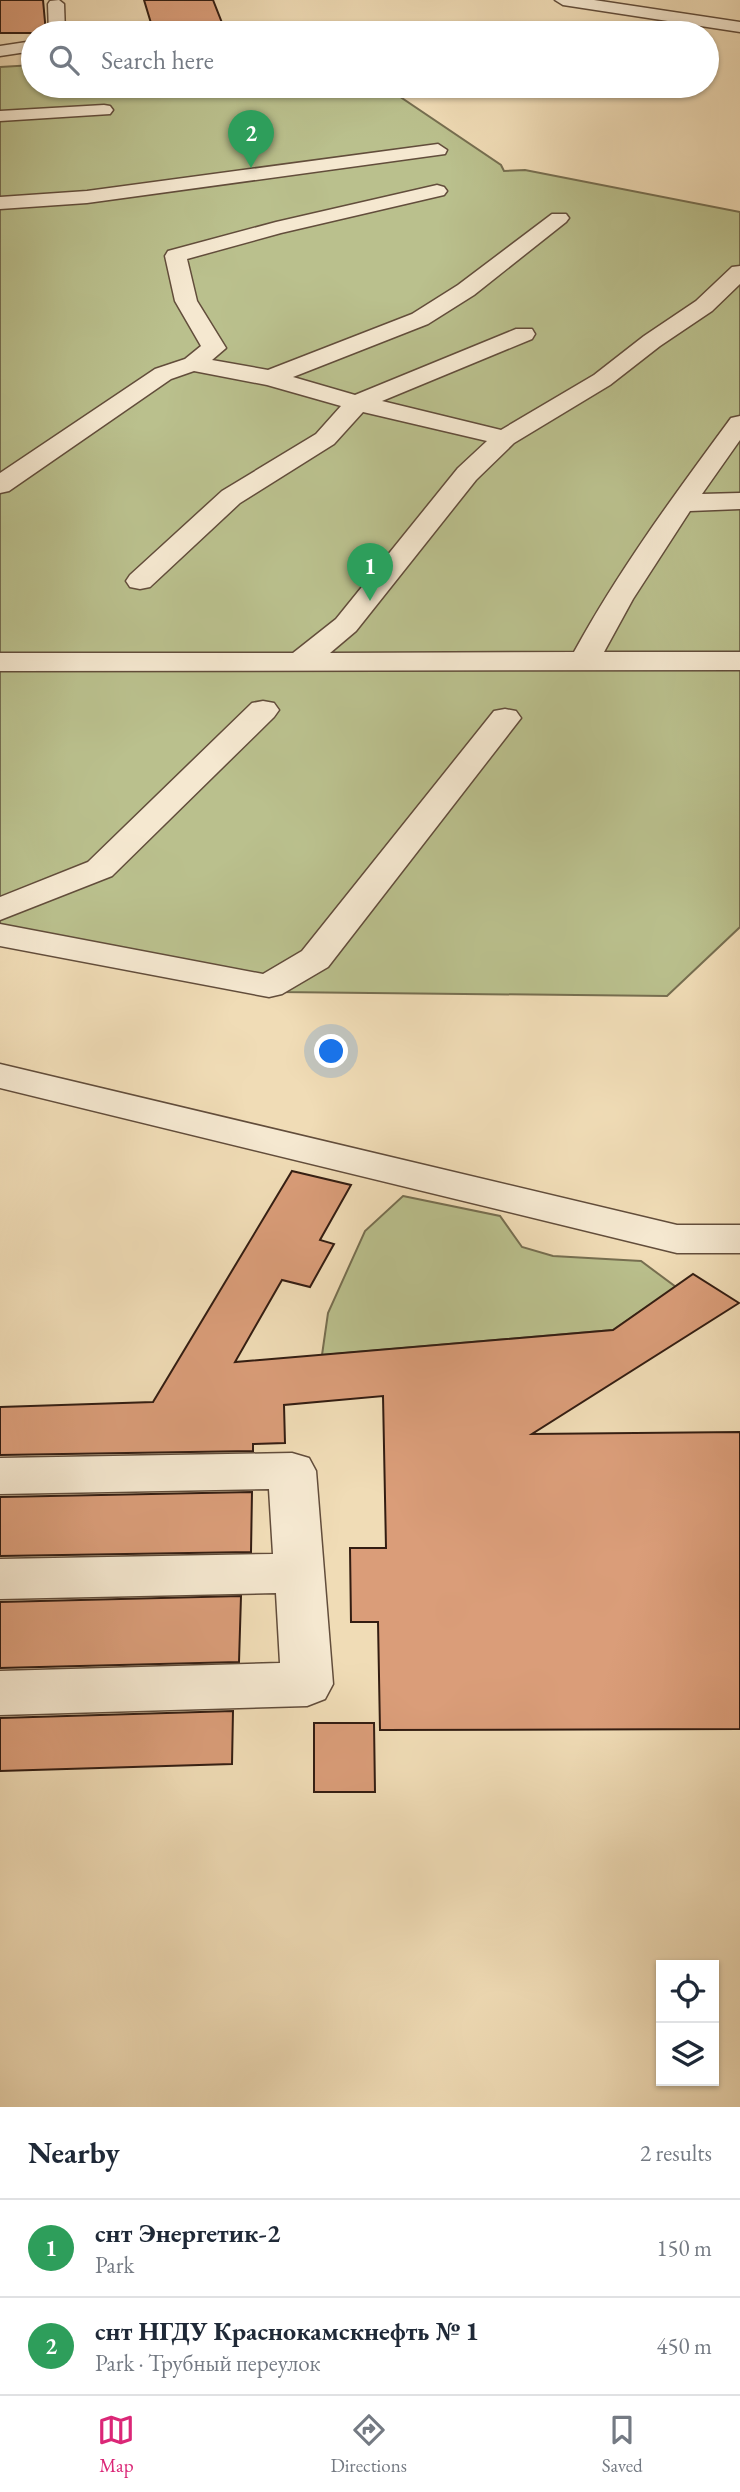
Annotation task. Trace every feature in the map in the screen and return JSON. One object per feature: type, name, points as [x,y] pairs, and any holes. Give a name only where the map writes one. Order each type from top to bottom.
[{"type":"street","points":[[563,0],[701,21]]},
{"type":"street","points":[[56,4],[57,21]]},
{"type":"street","points":[[719,24],[740,27]]},
{"type":"street","points":[[0,51],[21,48]]},
{"type":"street","points":[[0,116],[104,110]]},
{"type":"street","points":[[0,202],[87,197],[438,150]]},
{"type":"street","points":[[0,485],[163,374],[193,364],[214,348],[186,301],[176,256],[276,228],[437,191]]},
{"type":"street","points":[[270,378],[420,319],[466,290],[559,218]]},
{"type":"street","points":[[301,661],[346,625],[467,474],[506,438],[602,380],[652,341],[704,306],[740,272]]},
{"type":"street","points":[[140,581],[230,497],[325,439],[357,403],[524,334]]},
{"type":"street","points":[[193,364],[270,378],[357,403],[506,438]]},
{"type":"street","points":[[584,662],[665,523],[740,423]]},
{"type":"street","points":[[681,503],[740,501]]},
{"type":"street","points":[[0,662],[740,662]]},
{"type":"street","points":[[0,909],[100,869],[263,710]]},
{"type":"street","points":[[0,935],[269,986],[315,959],[505,718]]},
{"type":"street","points":[[0,1076],[677,1239],[740,1239]]},
{"type":"street","points":[[0,1476],[292,1471],[307,1684],[0,1693]]},
{"type":"street","points":[[0,1579],[300,1573]]},
{"type":"green space","points":[[21,66],[21,98],[402,98],[501,165],[504,171],[525,170],[740,212],[740,927],[667,996],[278,992],[0,941],[0,67]]},
{"type":"green space","points":[[403,1196],[500,1216],[522,1247],[553,1256],[641,1261],[676,1287],[613,1330],[322,1355],[328,1313],[365,1231]]},
{"type":"building","points":[[0,0],[43,0],[45,21],[21,21],[21,33],[0,33]]},
{"type":"building","points":[[144,0],[213,0],[221,21],[150,21]]},
{"type":"building","points":[[292,1171],[351,1185],[320,1240],[334,1244],[310,1287],[282,1280],[235,1362],[613,1330],[693,1274],[739,1303],[532,1434],[740,1432],[740,1729],[380,1730],[378,1622],[351,1622],[350,1548],[386,1548],[383,1396],[284,1405],[285,1443],[253,1444],[253,1451],[0,1455],[0,1407],[153,1402]]},
{"type":"building","points":[[252,1492],[251,1552],[0,1556],[0,1497]]},
{"type":"building","points":[[241,1596],[239,1662],[0,1668],[0,1602]]},
{"type":"building","points":[[233,1711],[232,1764],[0,1771],[0,1718]]},
{"type":"building","points":[[314,1723],[374,1723],[375,1792],[314,1792]]},
{"type":"place","name":"снт НГДУ Краснокамскнефть № 1","points":[[251,168]]},
{"type":"place","name":"снт Энергетик-2","points":[[370,601]]}]
